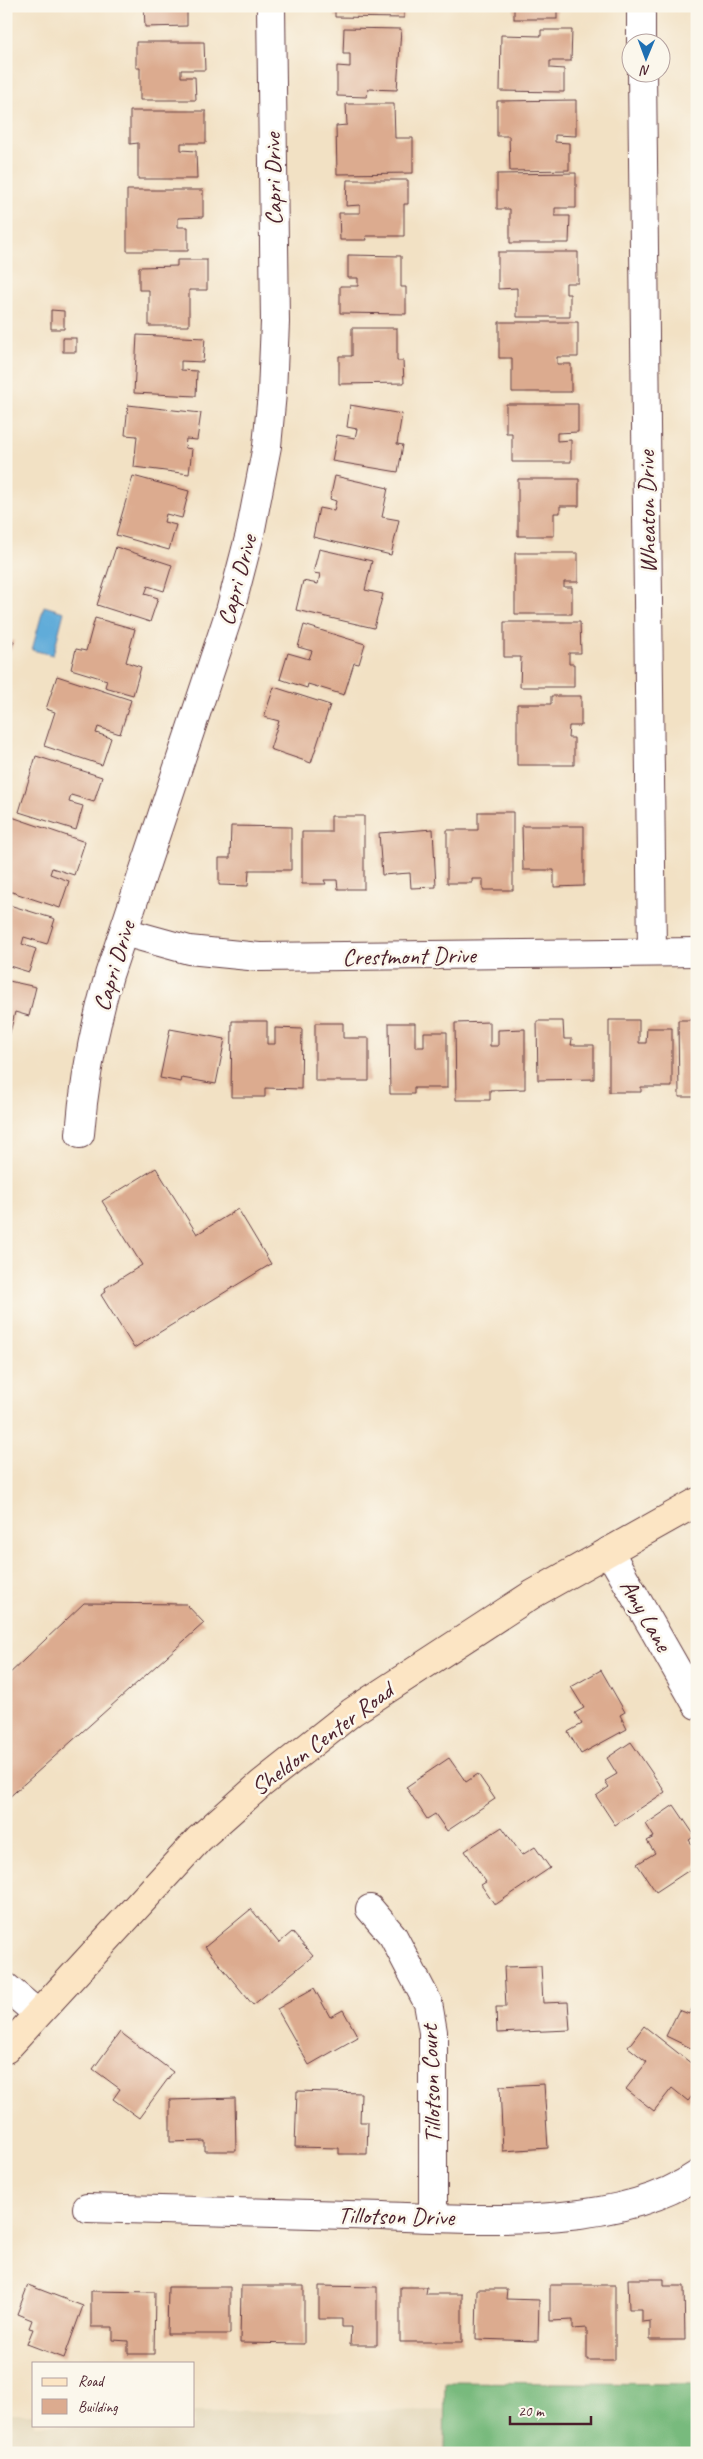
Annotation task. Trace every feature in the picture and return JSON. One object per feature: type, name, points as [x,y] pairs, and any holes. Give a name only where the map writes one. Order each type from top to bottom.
[{"type":"main road","name":"Sheldon Center Road","points":[[6,2049],[37,2013],[199,1839],[261,1784],[352,1712],[533,1594],[697,1502]]},
{"type":"street","name":"Capri Drive","points":[[80,1134],[84,1088],[93,1032],[109,975],[230,611],[250,534],[267,446],[272,393],[275,322],[271,6]]},
{"type":"street","points":[[641,6],[641,32]]},
{"type":"street","name":"Wheaton Drive","points":[[642,82],[652,952]]},
{"type":"street","name":"Crestmont Drive","points":[[124,932],[189,950],[259,958],[697,952]]},
{"type":"street","name":"Amy Lane","points":[[609,1552],[697,1705]]},
{"type":"street","name":"Tillotson Court","points":[[370,1909],[392,1936],[428,2004],[433,2032],[433,2216]]},
{"type":"street","points":[[6,1987],[37,2013]]},
{"type":"street","name":"Tillotson Drive","points":[[87,2208],[529,2217],[589,2212],[628,2206],[658,2195],[697,2175]]},
{"type":"shaded area","points":[[697,2408],[697,2453],[6,2453],[6,2414],[32,2414],[32,2426],[195,2426],[195,2412]]},
{"type":"green space","points":[[445,2382],[697,2384],[697,2453],[444,2453]]},
{"type":"water","points":[[44,606],[64,612],[53,655],[32,650]]},
{"type":"building","points":[[144,6],[187,6],[187,26],[145,27]]},
{"type":"building","points":[[335,6],[404,6],[404,18],[335,17]]},
{"type":"building","points":[[514,6],[557,6],[557,19],[514,19]]},
{"type":"building","points":[[344,28],[401,29],[397,90],[368,89],[367,97],[337,96],[337,66],[350,67],[350,54],[343,54]]},
{"type":"building","points":[[541,30],[572,30],[571,61],[550,61],[550,68],[564,69],[564,92],[500,91],[501,35],[541,36]]},
{"type":"building","points":[[136,42],[204,42],[205,70],[181,70],[181,77],[195,77],[196,100],[140,100],[140,68],[136,68]]},
{"type":"building","points":[[576,100],[576,136],[555,135],[555,142],[569,143],[569,170],[510,171],[509,136],[497,136],[497,101]]},
{"type":"building","points":[[346,104],[394,104],[395,138],[413,138],[413,173],[337,174],[336,126],[347,125]]},
{"type":"building","points":[[130,111],[206,111],[206,143],[181,143],[181,150],[196,151],[197,179],[138,179],[138,143],[130,144]]},
{"type":"building","points":[[576,173],[576,208],[555,208],[555,216],[570,216],[569,243],[510,243],[510,209],[497,209],[497,174]]},
{"type":"building","points":[[347,180],[408,180],[408,204],[404,204],[404,236],[366,236],[367,240],[340,240],[339,213],[360,213],[360,205],[346,206]]},
{"type":"building","points":[[127,190],[203,190],[203,217],[178,218],[178,227],[188,227],[188,251],[127,251]]},
{"type":"building","points":[[498,252],[578,252],[578,283],[566,283],[566,294],[570,294],[570,317],[517,317],[517,288],[498,289]]},
{"type":"building","points":[[348,255],[401,256],[401,287],[406,287],[406,314],[340,313],[340,286],[358,286],[358,278],[348,278]]},
{"type":"building","points":[[177,260],[207,260],[207,290],[189,290],[189,326],[149,326],[149,290],[139,290],[139,267],[177,266]]},
{"type":"building","points":[[51,310],[64,311],[64,329],[51,329]]},
{"type":"building","points":[[499,322],[578,322],[578,357],[557,357],[557,364],[571,364],[571,392],[512,392],[512,358],[499,358]]},
{"type":"building","points":[[352,328],[397,328],[397,361],[403,361],[404,383],[339,384],[339,356],[352,356]]},
{"type":"building","points":[[137,335],[205,338],[203,362],[181,361],[181,370],[197,371],[196,396],[134,393]]},
{"type":"building","points":[[63,338],[76,338],[76,352],[63,352]]},
{"type":"building","points":[[506,404],[578,404],[578,432],[557,433],[557,441],[571,440],[571,462],[512,462],[512,433],[506,433]]},
{"type":"building","points":[[128,405],[201,413],[197,440],[186,439],[185,448],[192,449],[189,474],[134,467],[137,436],[125,435]]},
{"type":"building","points":[[350,405],[402,414],[397,444],[403,445],[398,472],[332,461],[337,435],[355,438],[357,429],[347,427]]},
{"type":"building","points":[[133,476],[189,491],[182,518],[166,514],[164,522],[176,525],[169,550],[116,535]]},
{"type":"building","points":[[335,476],[388,488],[382,517],[399,520],[391,555],[313,537],[319,508],[334,511],[336,501],[330,499]]},
{"type":"building","points":[[518,479],[579,479],[579,506],[560,506],[560,513],[554,513],[554,536],[518,536]]},
{"type":"building","points":[[116,547],[172,565],[164,591],[148,586],[145,594],[158,598],[150,622],[97,605]]},
{"type":"building","points":[[319,549],[372,561],[365,590],[383,594],[374,628],[296,610],[303,581],[318,584],[320,574],[313,573]]},
{"type":"building","points":[[515,553],[578,553],[578,582],[564,582],[564,587],[572,587],[572,614],[515,614]]},
{"type":"building","points":[[95,618],[135,629],[126,662],[141,667],[133,695],[105,687],[107,680],[71,669],[76,649],[86,651]]},
{"type":"building","points":[[504,622],[580,622],[581,653],[569,653],[569,664],[574,664],[574,687],[520,687],[521,657],[504,657]]},
{"type":"building","points":[[304,625],[365,644],[359,664],[354,663],[344,695],[308,684],[307,688],[280,679],[288,653],[309,659],[312,651],[298,647]]},
{"type":"building","points":[[6,639],[14,641],[10,652],[6,651]]},
{"type":"building","points":[[57,676],[131,700],[120,734],[98,727],[96,733],[111,738],[102,765],[44,746],[55,712],[46,709]]},
{"type":"building","points":[[274,687],[330,705],[311,763],[270,749],[279,721],[264,717]]},
{"type":"building","points":[[551,696],[581,696],[581,726],[569,726],[568,738],[574,738],[574,765],[517,765],[517,704],[551,704]]},
{"type":"building","points":[[36,756],[102,777],[94,802],[71,795],[69,802],[83,806],[76,830],[19,812]]},
{"type":"building","points":[[478,812],[513,812],[513,890],[483,890],[483,879],[472,879],[472,883],[447,883],[447,830],[478,830]]},
{"type":"building","points":[[9,816],[85,842],[74,875],[52,868],[50,874],[69,881],[60,908],[6,890],[6,824]]},
{"type":"building","points":[[331,816],[364,816],[364,889],[338,889],[337,880],[324,880],[326,884],[302,884],[302,832],[331,832]]},
{"type":"building","points":[[231,826],[291,827],[291,870],[249,870],[248,886],[219,885],[219,858],[230,858]]},
{"type":"building","points":[[522,826],[584,826],[584,886],[554,887],[554,870],[523,870]]},
{"type":"building","points":[[433,829],[436,887],[411,888],[410,873],[382,875],[379,833]]},
{"type":"building","points":[[6,904],[55,919],[47,944],[24,937],[22,944],[36,949],[29,972],[6,965]]},
{"type":"building","points":[[9,981],[36,987],[29,1016],[15,1012],[7,1045],[6,986]]},
{"type":"building","points":[[609,1020],[639,1020],[639,1043],[646,1043],[647,1028],[672,1028],[672,1087],[641,1087],[641,1092],[609,1092]]},
{"type":"building","points":[[678,1020],[697,1020],[697,1097],[679,1097]]},
{"type":"building","points":[[232,1021],[267,1021],[267,1044],[275,1044],[275,1028],[302,1029],[301,1089],[265,1088],[265,1097],[231,1097]]},
{"type":"building","points":[[537,1021],[563,1021],[564,1039],[572,1039],[571,1045],[594,1045],[594,1079],[538,1080]]},
{"type":"building","points":[[490,1022],[490,1046],[498,1046],[498,1030],[525,1029],[525,1089],[490,1090],[490,1100],[456,1100],[455,1023]]},
{"type":"building","points":[[315,1023],[343,1023],[343,1038],[369,1038],[369,1081],[315,1081]]},
{"type":"building","points":[[389,1023],[415,1023],[415,1047],[424,1047],[424,1032],[447,1032],[447,1088],[414,1088],[414,1094],[390,1094]]},
{"type":"building","points":[[170,1029],[225,1039],[216,1084],[182,1078],[181,1082],[160,1078]]},
{"type":"building","points":[[156,1168],[197,1234],[238,1209],[271,1264],[134,1348],[101,1295],[106,1291],[105,1288],[142,1265],[102,1201]]},
{"type":"building","points":[[84,1603],[186,1604],[204,1623],[6,1800],[6,1677]]},
{"type":"building","points":[[601,1670],[625,1712],[620,1715],[627,1729],[581,1754],[568,1732],[582,1724],[575,1713],[584,1708],[571,1687]]},
{"type":"building","points":[[631,1742],[665,1792],[615,1825],[596,1796],[609,1787],[605,1781],[617,1774],[607,1758]]},
{"type":"building","points":[[449,1758],[466,1782],[478,1774],[495,1799],[447,1831],[435,1814],[427,1819],[406,1787]]},
{"type":"building","points":[[674,1805],[695,1836],[689,1840],[697,1852],[697,1865],[656,1892],[637,1864],[655,1853],[647,1841],[654,1837],[646,1824]]},
{"type":"building","points":[[502,1827],[522,1855],[535,1847],[550,1868],[495,1905],[481,1885],[486,1882],[465,1851]]},
{"type":"building","points":[[251,1909],[279,1943],[292,1932],[313,1956],[253,2005],[205,1947]]},
{"type":"building","points":[[541,1966],[543,2003],[568,2002],[570,2030],[497,2033],[496,2007],[506,2007],[504,1967]]},
{"type":"building","points":[[314,1988],[330,2017],[343,2010],[358,2037],[309,2065],[277,2009]]},
{"type":"building","points":[[697,2000],[697,2051],[666,2036],[679,2010],[689,2014]]},
{"type":"building","points":[[644,2026],[697,2068],[697,2090],[688,2101],[672,2088],[654,2111],[626,2089],[647,2062],[628,2047]]},
{"type":"building","points":[[120,2032],[173,2072],[139,2118],[113,2099],[120,2089],[93,2069]]},
{"type":"building","points":[[544,2084],[548,2148],[503,2151],[500,2086]]},
{"type":"building","points":[[297,2091],[361,2093],[360,2122],[368,2122],[367,2154],[339,2154],[339,2148],[295,2147]]},
{"type":"building","points":[[235,2098],[236,2151],[205,2151],[205,2141],[170,2142],[170,2100]]},
{"type":"building","points":[[628,2279],[664,2279],[664,2286],[684,2286],[685,2340],[650,2340],[650,2321],[642,2322],[642,2309],[629,2309]]},
{"type":"building","points":[[28,2285],[83,2306],[64,2358],[27,2344],[33,2329],[29,2328],[32,2320],[17,2314]]},
{"type":"building","points":[[550,2285],[615,2285],[615,2360],[587,2360],[587,2328],[573,2329],[573,2320],[550,2321]]},
{"type":"building","points":[[241,2286],[304,2286],[304,2344],[240,2343]]},
{"type":"building","points":[[319,2286],[377,2287],[377,2345],[350,2345],[351,2327],[342,2327],[342,2319],[319,2319]]},
{"type":"building","points":[[168,2287],[230,2287],[230,2334],[167,2334]]},
{"type":"building","points":[[400,2287],[427,2287],[426,2294],[462,2294],[462,2342],[400,2342]]},
{"type":"building","points":[[477,2289],[507,2289],[506,2299],[539,2300],[538,2341],[476,2339]]},
{"type":"building","points":[[91,2291],[155,2292],[154,2354],[128,2354],[128,2341],[113,2340],[113,2327],[91,2327]]}]
